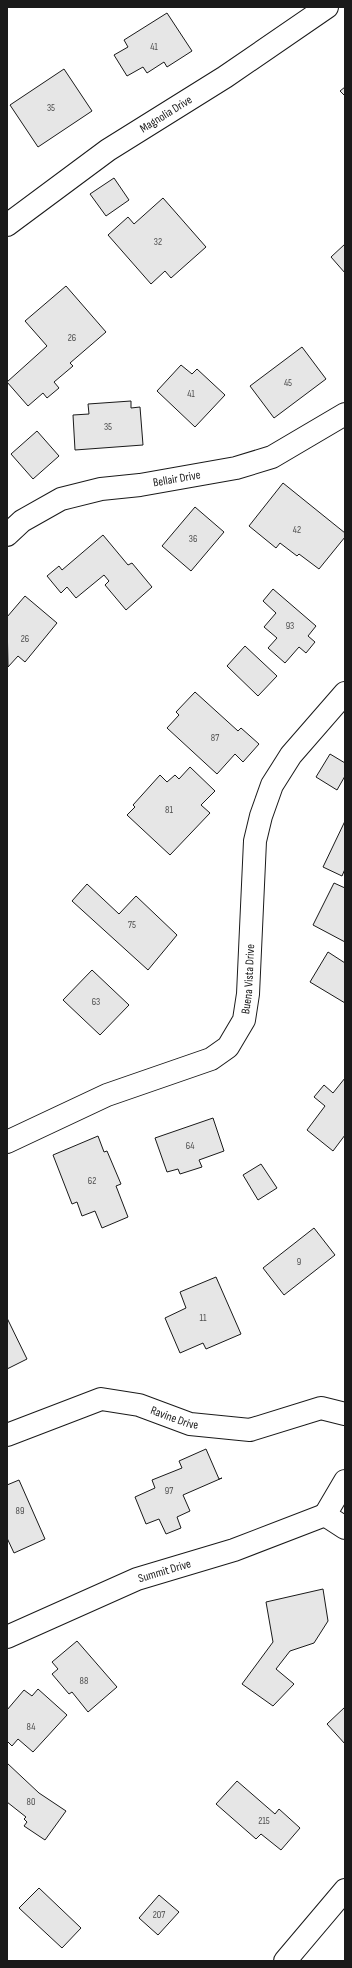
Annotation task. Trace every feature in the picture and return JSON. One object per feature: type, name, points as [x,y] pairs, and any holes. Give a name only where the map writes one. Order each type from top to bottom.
[{"type":"street","name":"Magnolia Drive","points":[[7,225],[108,150],[225,77],[327,7]]},
{"type":"street","name":"Bellair Drive","points":[[7,535],[22,521],[61,499],[101,489],[140,485],[236,468],[272,457],[345,414]]},
{"type":"street","name":"Buena Vista Drive","points":[[7,1142],[107,1095],[211,1059],[228,1047],[244,1020],[248,994],[255,841],[261,816],[272,785],[292,755],[345,693]]},
{"type":"street","name":"Ravine Drive","points":[[7,1435],[101,1399],[139,1405],[190,1424],[250,1430],[321,1408],[345,1414]]},
{"type":"street","points":[[345,1482],[326,1515],[345,1528]]},
{"type":"street","name":"Summit Drive","points":[[7,1636],[137,1579],[234,1550],[326,1515]]},
{"type":"street","points":[[285,1961],[345,1890]]},
{"type":"building","points":[[167,13],[192,51],[167,67],[164,62],[147,73],[143,67],[127,76],[114,55],[128,47],[124,40]]},
{"type":"building","points":[[64,69],[92,111],[38,147],[10,105]]},
{"type":"building","points":[[345,87],[345,96],[340,91]]},
{"type":"building","points":[[114,178],[129,200],[106,216],[90,194]]},
{"type":"building","points":[[163,198],[206,247],[171,278],[165,271],[151,284],[108,235],[128,217],[134,224]]},
{"type":"building","points":[[345,244],[345,273],[331,257]]},
{"type":"building","points":[[66,286],[106,332],[70,363],[73,366],[54,382],[59,388],[47,398],[43,393],[28,406],[7,382],[47,346],[25,321]]},
{"type":"building","points":[[302,347],[326,379],[274,418],[250,386]]},
{"type":"building","points":[[181,365],[192,374],[197,369],[225,395],[195,427],[157,391]]},
{"type":"building","points":[[131,401],[131,408],[140,407],[143,445],[75,450],[73,415],[89,414],[88,404]]},
{"type":"building","points":[[37,431],[59,456],[33,479],[11,454]]},
{"type":"building","points":[[283,483],[345,533],[345,537],[319,569],[299,554],[297,556],[280,543],[276,548],[249,526]]},
{"type":"building","points":[[195,507],[224,532],[191,571],[162,546]]},
{"type":"building","points":[[103,535],[128,565],[132,563],[152,587],[126,610],[105,585],[109,581],[104,575],[76,598],[67,587],[61,593],[47,576],[59,566],[62,570]]},
{"type":"building","points":[[273,589],[316,626],[308,636],[315,642],[306,653],[299,647],[285,663],[268,648],[277,638],[264,627],[276,613],[263,601]]},
{"type":"building","points":[[25,596],[57,623],[25,662],[18,656],[8,667],[7,617]]},
{"type":"building","points":[[245,646],[277,676],[258,696],[227,666]]},
{"type":"building","points":[[195,692],[238,731],[241,728],[259,744],[243,762],[235,754],[217,774],[167,728],[179,715],[176,712]]},
{"type":"building","points":[[330,754],[345,763],[345,776],[337,790],[316,777]]},
{"type":"building","points":[[190,767],[215,791],[201,805],[210,813],[170,855],[127,815],[135,807],[133,805],[160,775],[167,782],[175,775],[179,779]]},
{"type":"building","points":[[345,821],[345,869],[342,876],[323,867]]},
{"type":"building","points":[[334,883],[345,888],[345,942],[313,925]]},
{"type":"building","points":[[87,884],[119,914],[136,896],[177,935],[148,970],[72,901]]},
{"type":"building","points":[[328,952],[345,963],[345,1003],[310,982]]},
{"type":"building","points":[[92,970],[129,1005],[100,1035],[63,1000]]},
{"type":"building","points":[[345,1078],[345,1135],[333,1151],[307,1130],[325,1106],[314,1097],[324,1085],[333,1093]]},
{"type":"building","points":[[213,1118],[224,1151],[199,1160],[202,1167],[180,1174],[178,1169],[167,1172],[155,1138]]},
{"type":"building","points":[[98,1136],[104,1152],[107,1151],[121,1184],[116,1186],[128,1217],[102,1228],[95,1211],[82,1216],[77,1202],[72,1204],[53,1155]]},
{"type":"building","points":[[261,1164],[277,1188],[258,1200],[243,1175]]},
{"type":"building","points":[[314,1228],[335,1255],[284,1295],[263,1268]]},
{"type":"building","points":[[216,1277],[241,1334],[206,1349],[203,1343],[180,1353],[165,1318],[186,1308],[180,1292]]},
{"type":"building","points":[[7,1318],[27,1359],[7,1369]]},
{"type":"building","points":[[206,1449],[219,1479],[222,1478],[183,1495],[190,1511],[177,1517],[181,1528],[166,1534],[159,1519],[146,1524],[135,1497],[155,1488],[152,1480],[182,1468],[179,1461]]},
{"type":"building","points":[[19,1480],[45,1539],[14,1553],[7,1538],[7,1485]]},
{"type":"building","points":[[323,1589],[328,1621],[314,1643],[290,1651],[276,1669],[294,1684],[273,1706],[242,1684],[273,1642],[266,1602]]},
{"type":"building","points":[[77,1641],[117,1687],[88,1712],[72,1692],[69,1694],[52,1674],[58,1669],[52,1662]]},
{"type":"building","points":[[38,1689],[67,1715],[33,1752],[18,1739],[12,1746],[7,1741],[7,1710],[24,1690],[32,1696]]},
{"type":"building","points":[[345,1707],[345,1744],[327,1724]]},
{"type":"building","points":[[7,1763],[39,1793],[66,1811],[45,1840],[24,1826],[27,1822],[24,1819],[26,1817],[7,1802]]},
{"type":"building","points":[[237,1781],[275,1814],[279,1809],[300,1828],[281,1850],[261,1834],[256,1839],[216,1804]]},
{"type":"building","points":[[39,1888],[81,1928],[62,1948],[19,1908]]},
{"type":"building","points":[[159,1895],[179,1912],[158,1935],[139,1918]]}]
